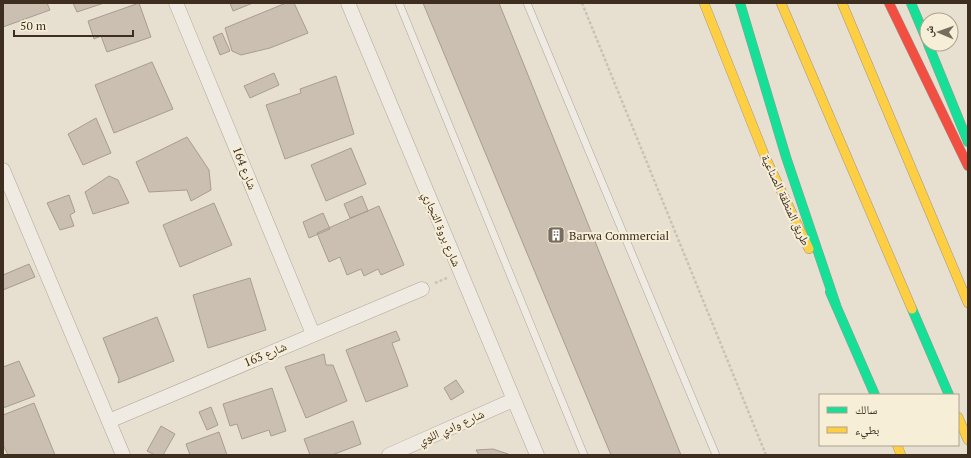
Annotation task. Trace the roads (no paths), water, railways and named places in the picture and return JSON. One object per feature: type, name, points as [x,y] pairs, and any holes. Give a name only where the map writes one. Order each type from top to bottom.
[{"type":"main road","name":"طريق المنطقة الصناعية","points":[[704,3],[766,159],[837,308],[875,394]]},
{"type":"main road","points":[[740,3],[786,157],[837,308]]},
{"type":"main road","points":[[781,3],[949,394]]},
{"type":"main road","points":[[842,3],[968,303]]},
{"type":"main road","points":[[889,3],[968,166]]},
{"type":"main road","points":[[911,3],[919,22]]},
{"type":"main road","points":[[931,52],[968,142]]},
{"type":"main road","points":[[959,418],[968,440]]},
{"type":"street","name":"شارع 164","points":[[176,3],[313,334]]},
{"type":"street","name":"شارع بروة التجاري","points":[[348,3],[536,455]]},
{"type":"street","points":[[5,179],[123,455]]},
{"type":"street","name":"شارع 163","points":[[109,421],[422,289]]},
{"type":"street","name":"شارع وادي اللوي","points":[[389,455],[513,400]]},
{"type":"lane","points":[[399,3],[584,455]]},
{"type":"lane","points":[[527,3],[716,455]]},
{"type":"place","name":"Barwa Commercial","points":[[556,235]]}]
